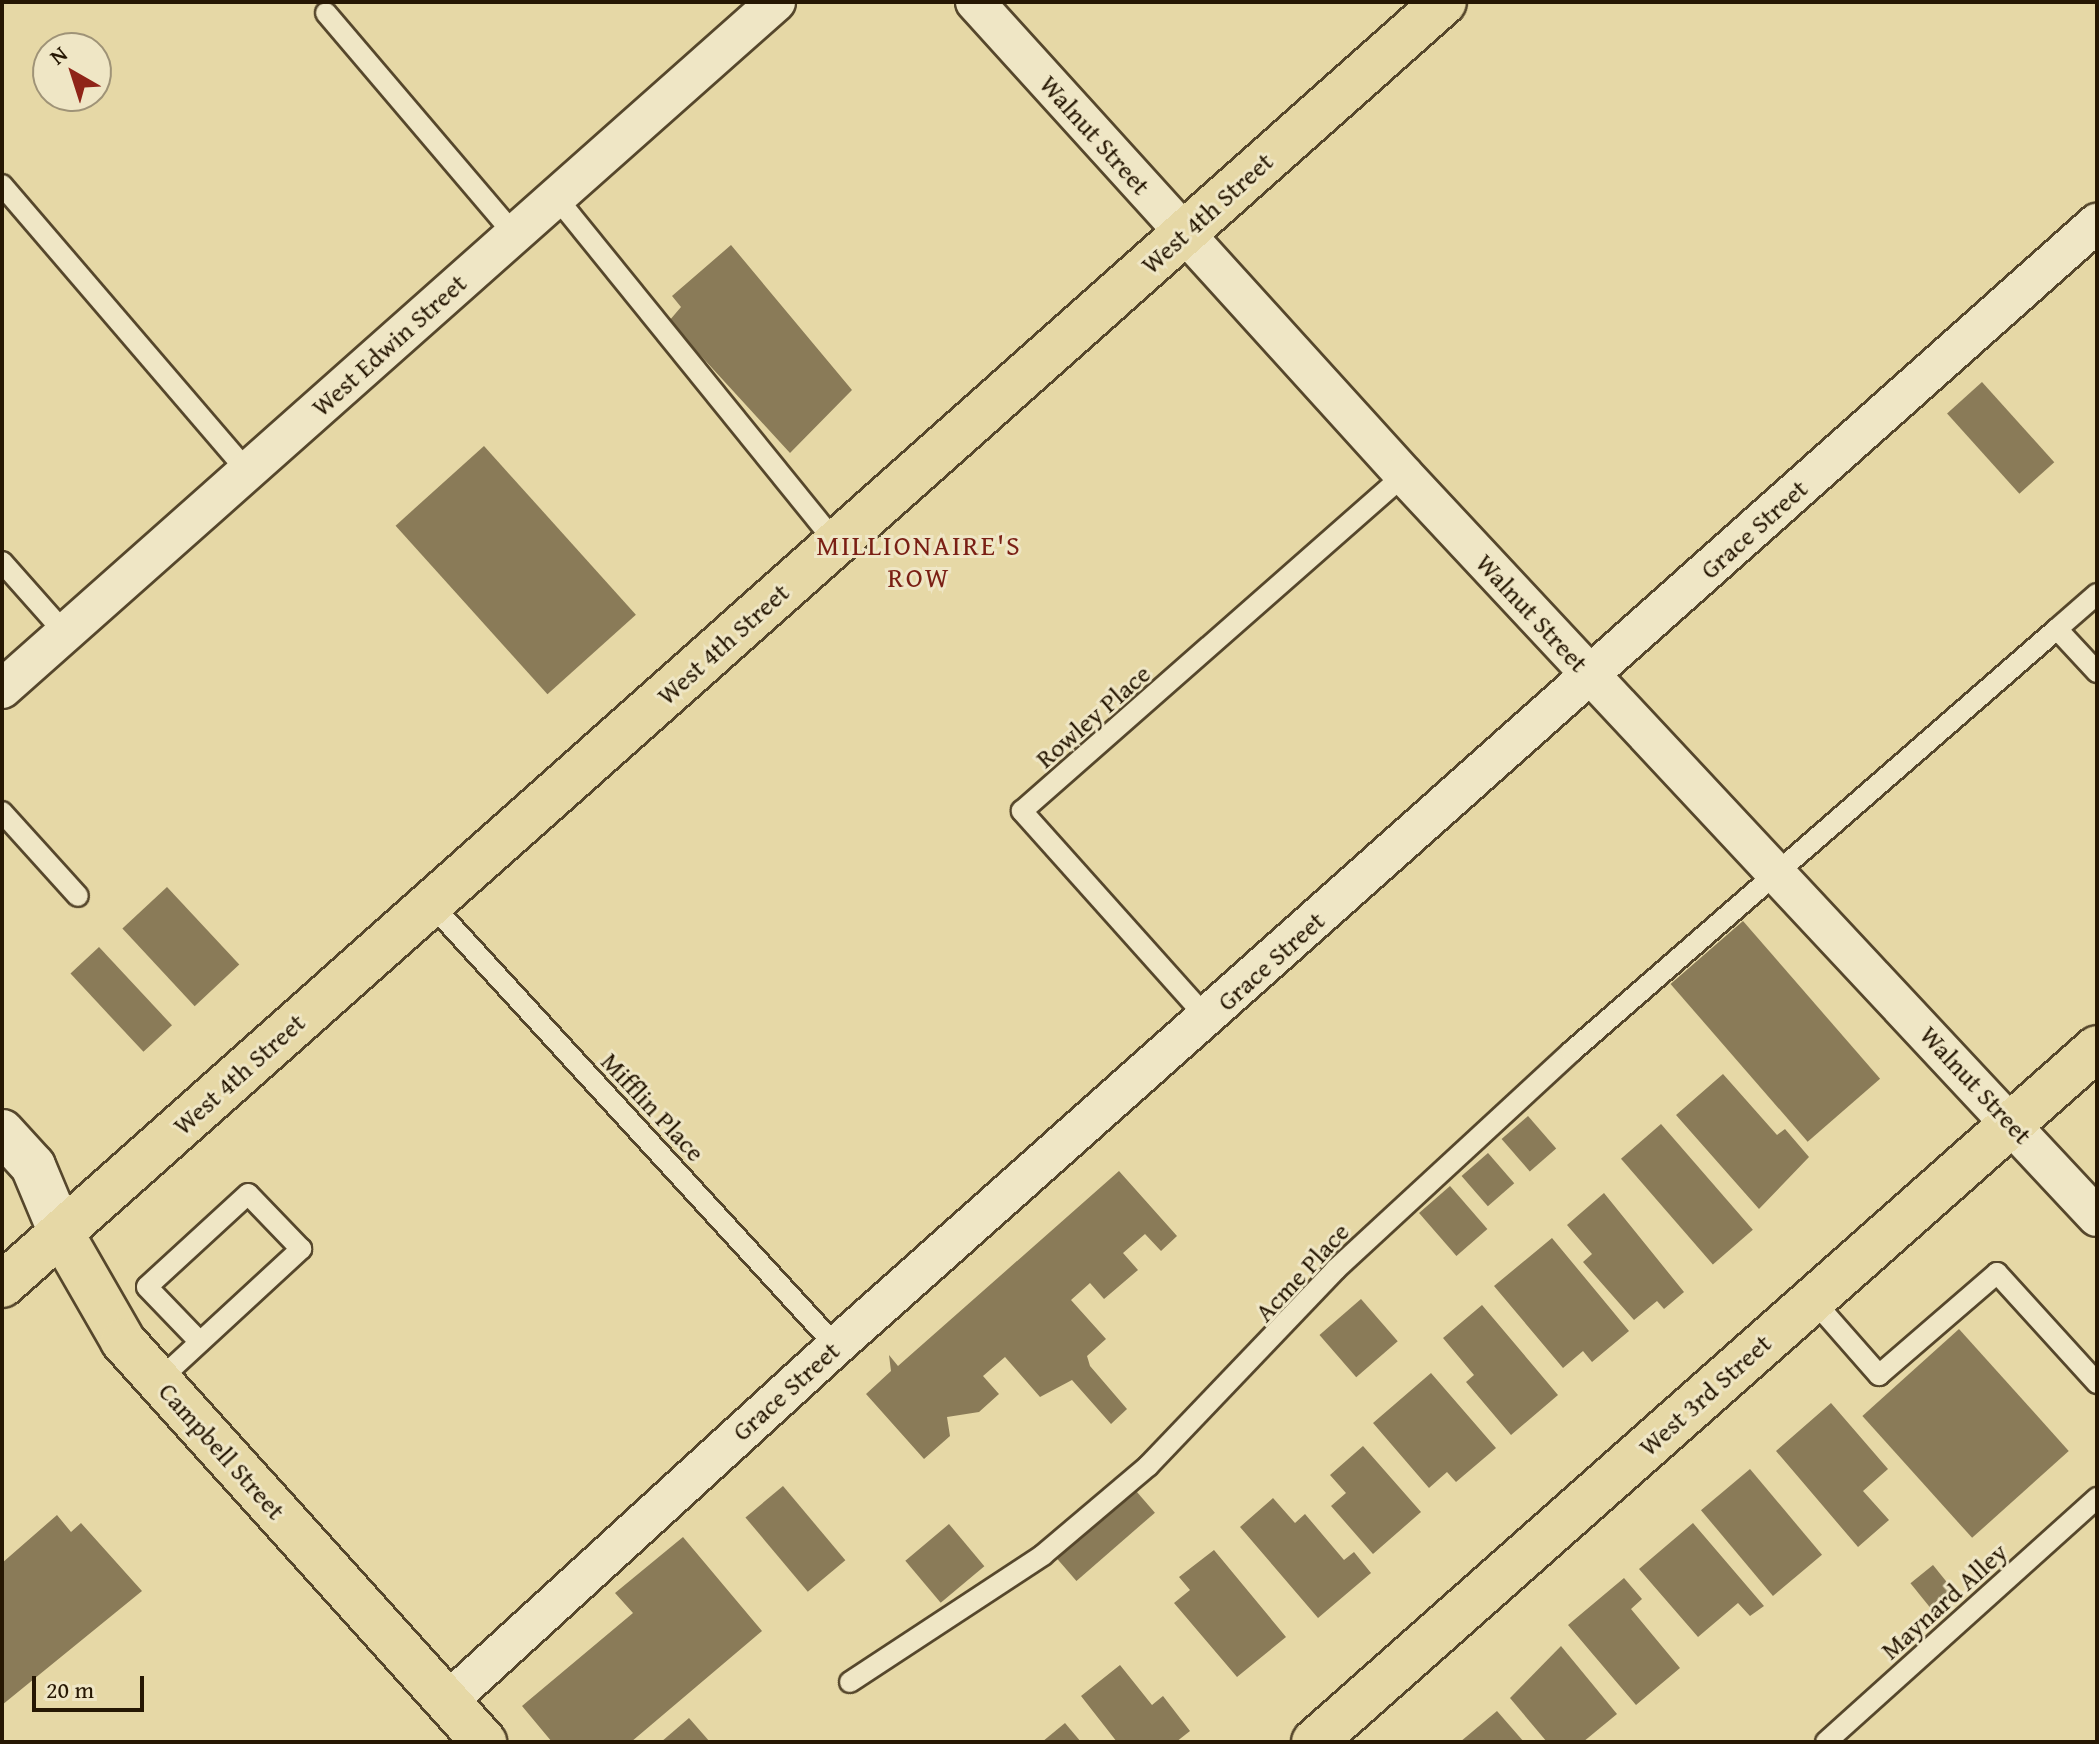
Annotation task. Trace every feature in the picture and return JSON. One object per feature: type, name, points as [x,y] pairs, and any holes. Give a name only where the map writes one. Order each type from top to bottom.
[{"type":"main road","name":"West 4th Street","points":[[2,1285],[1444,2]]},
{"type":"main road","name":"West 3rd Street","points":[[1314,1742],[2097,1048]]},
{"type":"main road","name":"Campbell Street","points":[[61,1233],[123,1341],[484,1742]]},
{"type":"street","name":"West Edwin Street","points":[[2,689],[776,2]]},
{"type":"street","name":"Walnut Street","points":[[975,2],[1404,475],[2097,1217]]},
{"type":"street","name":"Grace Street","points":[[447,1702],[836,1346],[2097,223]]},
{"type":"street","name":"Campbell Street","points":[[2,1132],[33,1166],[61,1233]]},
{"type":"lane","points":[[326,13],[514,234]]},
{"type":"lane","points":[[2,185],[247,471]]},
{"type":"lane","points":[[556,197],[836,543]]},
{"type":"lane","name":"Rowley Place","points":[[1207,1018],[1022,811],[1404,475]]},
{"type":"lane","points":[[2,562],[65,633]]},
{"type":"lane","name":"Acme Place","points":[[850,1682],[1043,1555],[1148,1466],[1336,1269],[1773,871],[2097,594]]},
{"type":"lane","points":[[2057,629],[2097,672]]},
{"type":"lane","points":[[2,812],[78,896]]},
{"type":"lane","name":"Mifflin Place","points":[[431,904],[836,1346]]},
{"type":"lane","points":[[158,1381],[301,1249],[248,1194],[147,1287],[200,1342]]},
{"type":"lane","points":[[1813,1300],[1879,1375],[1997,1273],[2097,1383]]},
{"type":"lane","name":"Maynard Alley","points":[[1826,1742],[2097,1498]]},
{"type":"building","points":[[731,245],[852,390],[790,453],[669,321],[681,307],[672,296]]},
{"type":"building","points":[[1982,382],[2054,462],[2019,494],[1947,413]]},
{"type":"building","points":[[484,446],[636,615],[547,694],[396,526]]},
{"type":"building","points":[[167,887],[239,965],[195,1006],[122,929]]},
{"type":"building","points":[[1743,921],[1880,1079],[1808,1142],[1671,984]]},
{"type":"building","points":[[99,947],[172,1025],[143,1052],[70,974]]},
{"type":"building","points":[[1723,1074],[1777,1135],[1785,1129],[1809,1157],[1759,1209],[1676,1115]]},
{"type":"building","points":[[1528,1116],[1556,1148],[1530,1171],[1502,1139]]},
{"type":"building","points":[[1661,1124],[1753,1230],[1713,1264],[1621,1159]]},
{"type":"building","points":[[1488,1153],[1514,1183],[1488,1206],[1462,1176]]},
{"type":"building","points":[[1119,1171],[1177,1236],[1161,1251],[1145,1234],[1123,1253],[1138,1270],[1104,1299],[1090,1283],[1071,1300],[1106,1339],[1087,1356],[1090,1366],[1127,1409],[1111,1424],[1072,1380],[1040,1397],[1005,1357],[983,1376],[999,1394],[979,1412],[947,1417],[950,1436],[924,1459],[866,1394],[891,1371],[889,1355],[898,1366]]},
{"type":"building","points":[[1450,1186],[1487,1229],[1456,1256],[1419,1213]]},
{"type":"building","points":[[1604,1193],[1684,1292],[1664,1309],[1657,1301],[1634,1320],[1583,1262],[1592,1254],[1567,1225]]},
{"type":"building","points":[[1552,1238],[1629,1331],[1592,1362],[1583,1351],[1563,1368],[1494,1286]]},
{"type":"building","points":[[1361,1299],[1398,1341],[1356,1377],[1319,1335]]},
{"type":"building","points":[[1482,1305],[1558,1395],[1511,1435],[1466,1382],[1474,1375],[1443,1338]]},
{"type":"building","points":[[1959,1329],[2069,1451],[1972,1538],[1862,1416]]},
{"type":"building","points":[[1431,1373],[1496,1448],[1456,1482],[1447,1472],[1429,1488],[1373,1423]]},
{"type":"building","points":[[1831,1403],[1888,1469],[1863,1491],[1889,1520],[1858,1547],[1776,1451]]},
{"type":"building","points":[[1363,1446],[1421,1512],[1373,1554],[1331,1506],[1346,1493],[1330,1475]]},
{"type":"building","points":[[1750,1469],[1822,1555],[1773,1596],[1701,1510]]},
{"type":"building","points":[[1130,1484],[1155,1513],[1076,1581],[1052,1552]]},
{"type":"building","points":[[783,1486],[845,1560],[808,1592],[745,1517]]},
{"type":"building","points":[[1273,1498],[1295,1523],[1305,1514],[1344,1560],[1354,1552],[1371,1573],[1318,1618],[1240,1527]]},
{"type":"building","points":[[57,1515],[71,1532],[81,1523],[142,1591],[2,1705],[2,1563]]},
{"type":"building","points":[[1693,1523],[1764,1606],[1750,1616],[1738,1603],[1698,1637],[1639,1569]]},
{"type":"building","points":[[949,1524],[984,1566],[941,1603],[905,1561]]},
{"type":"building","points":[[683,1537],[762,1631],[631,1742],[552,1742],[522,1706],[633,1613],[615,1593]]},
{"type":"building","points":[[1214,1550],[1286,1637],[1237,1677],[1174,1603],[1190,1590],[1179,1577]]},
{"type":"building","points":[[1933,1565],[1955,1592],[1932,1610],[1910,1583]]},
{"type":"building","points":[[1624,1578],[1642,1599],[1631,1609],[1680,1668],[1636,1705],[1568,1625]]},
{"type":"building","points":[[1561,1646],[1617,1714],[1583,1742],[1547,1742],[1510,1698]]},
{"type":"building","points":[[1120,1665],[1152,1705],[1163,1696],[1190,1731],[1176,1742],[1117,1742],[1081,1696]]},
{"type":"building","points":[[1497,1711],[1524,1742],[1460,1742]]},
{"type":"building","points":[[689,1718],[710,1742],[661,1742]]},
{"type":"building","points":[[1065,1723],[1081,1742],[1042,1742]]},
{"type":"district","name":"MILLIONAIRE'S ROW","points":[[919,561]]}]
